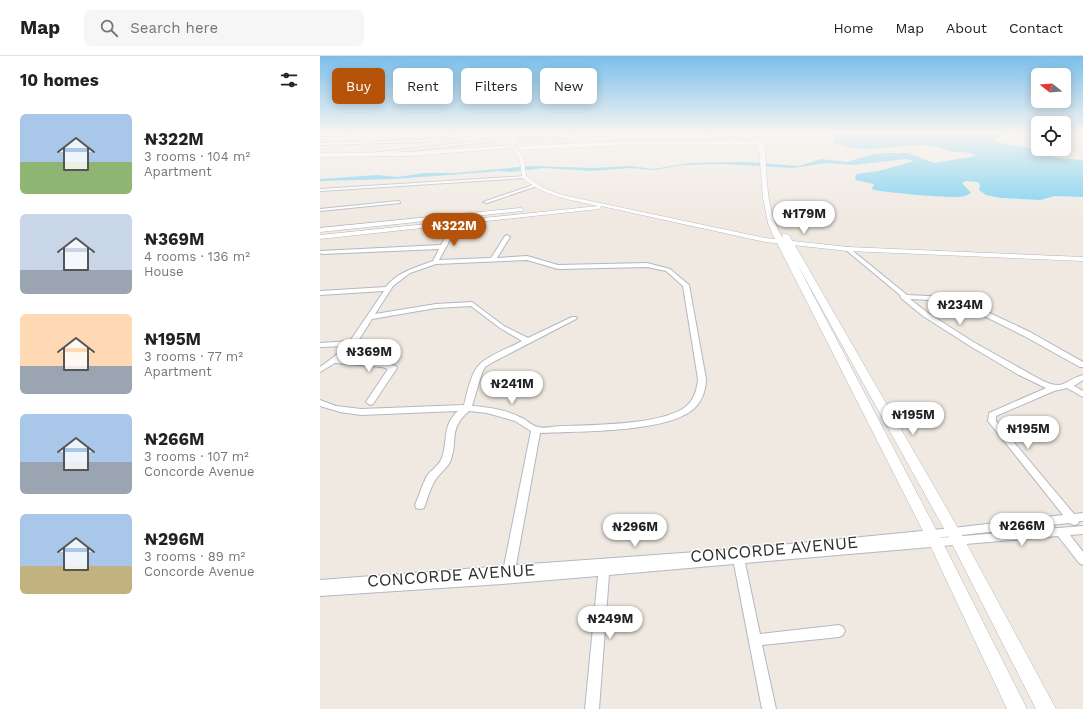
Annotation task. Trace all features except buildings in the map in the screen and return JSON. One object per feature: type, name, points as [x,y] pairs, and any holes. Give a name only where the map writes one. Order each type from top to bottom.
[{"type":"main road","points":[[765,162],[769,216],[776,235],[786,242],[955,537],[1046,709]]},
{"type":"main road","points":[[786,242],[1017,709]]},
{"type":"street","points":[[520,162],[523,172],[535,186],[561,196],[786,242],[848,249],[1083,259]]},
{"type":"street","points":[[320,190],[523,172]]},
{"type":"street","points":[[485,202],[535,186]]},
{"type":"street","points":[[320,210],[398,202]]},
{"type":"street","points":[[320,230],[590,203]]},
{"type":"street","points":[[320,237],[608,206]]},
{"type":"street","points":[[435,262],[456,223]]},
{"type":"street","points":[[493,259],[507,237]]},
{"type":"street","points":[[322,252],[444,247]]},
{"type":"street","points":[[848,249],[902,294],[903,297],[931,319],[964,340],[1043,385],[1058,388],[1068,385],[1083,377]]},
{"type":"street","points":[[320,370],[334,361],[352,343],[387,289],[408,272],[435,262],[527,258],[558,267],[646,266],[668,270],[686,285],[702,379],[702,393],[688,410],[677,416],[649,423],[536,430],[518,419],[504,413],[467,408],[361,412],[344,411],[328,407],[320,403]]},
{"type":"street","points":[[320,293],[387,289]]},
{"type":"street","points":[[903,297],[949,299],[960,301],[1027,334],[1083,365]]},
{"type":"street","points":[[369,317],[436,306],[472,304],[502,327],[528,341]]},
{"type":"street","points":[[420,505],[431,478],[445,462],[449,448],[449,436],[454,422],[458,415],[467,408],[478,373],[482,366],[492,359],[574,318]]},
{"type":"street","points":[[320,345],[352,343]]},
{"type":"street","points":[[334,361],[383,365],[393,368],[370,402]]},
{"type":"street","points":[[1068,385],[1083,395]]},
{"type":"street","points":[[1053,388],[1001,410],[992,415],[992,421],[1078,518],[1082,530]]},
{"type":"street","points":[[508,572],[536,430]]},
{"type":"street","name":"CONCORDE AVENUE","points":[[955,537],[1078,518]]},
{"type":"street","name":"CONCORDE AVENUE","points":[[320,591],[502,579],[955,537],[1082,530]]},
{"type":"street","points":[[1061,532],[1083,560]]},
{"type":"street","points":[[739,556],[769,709]]},
{"type":"street","name":"CONCORDE AVENUE","points":[[320,584],[508,572],[626,560],[739,556]]},
{"type":"street","points":[[592,709],[604,570]]},
{"type":"street","points":[[755,640],[839,632]]},
{"type":"water","points":[[752,162],[799,166],[810,162],[875,162],[853,165],[827,163],[793,168],[723,164],[683,165],[654,170],[630,168],[591,171],[544,168],[510,172],[499,171],[395,179],[320,181],[320,179],[378,175],[398,177],[424,173],[454,173],[531,166],[594,168],[629,166],[654,169],[689,163]]},
{"type":"water","points":[[909,162],[1083,162],[1083,197],[1055,196],[1040,200],[1001,198],[986,195],[979,190],[980,185],[978,182],[966,181],[962,183],[971,193],[966,196],[927,196],[876,190],[872,189],[874,184],[855,180],[856,174],[879,171]]}]
